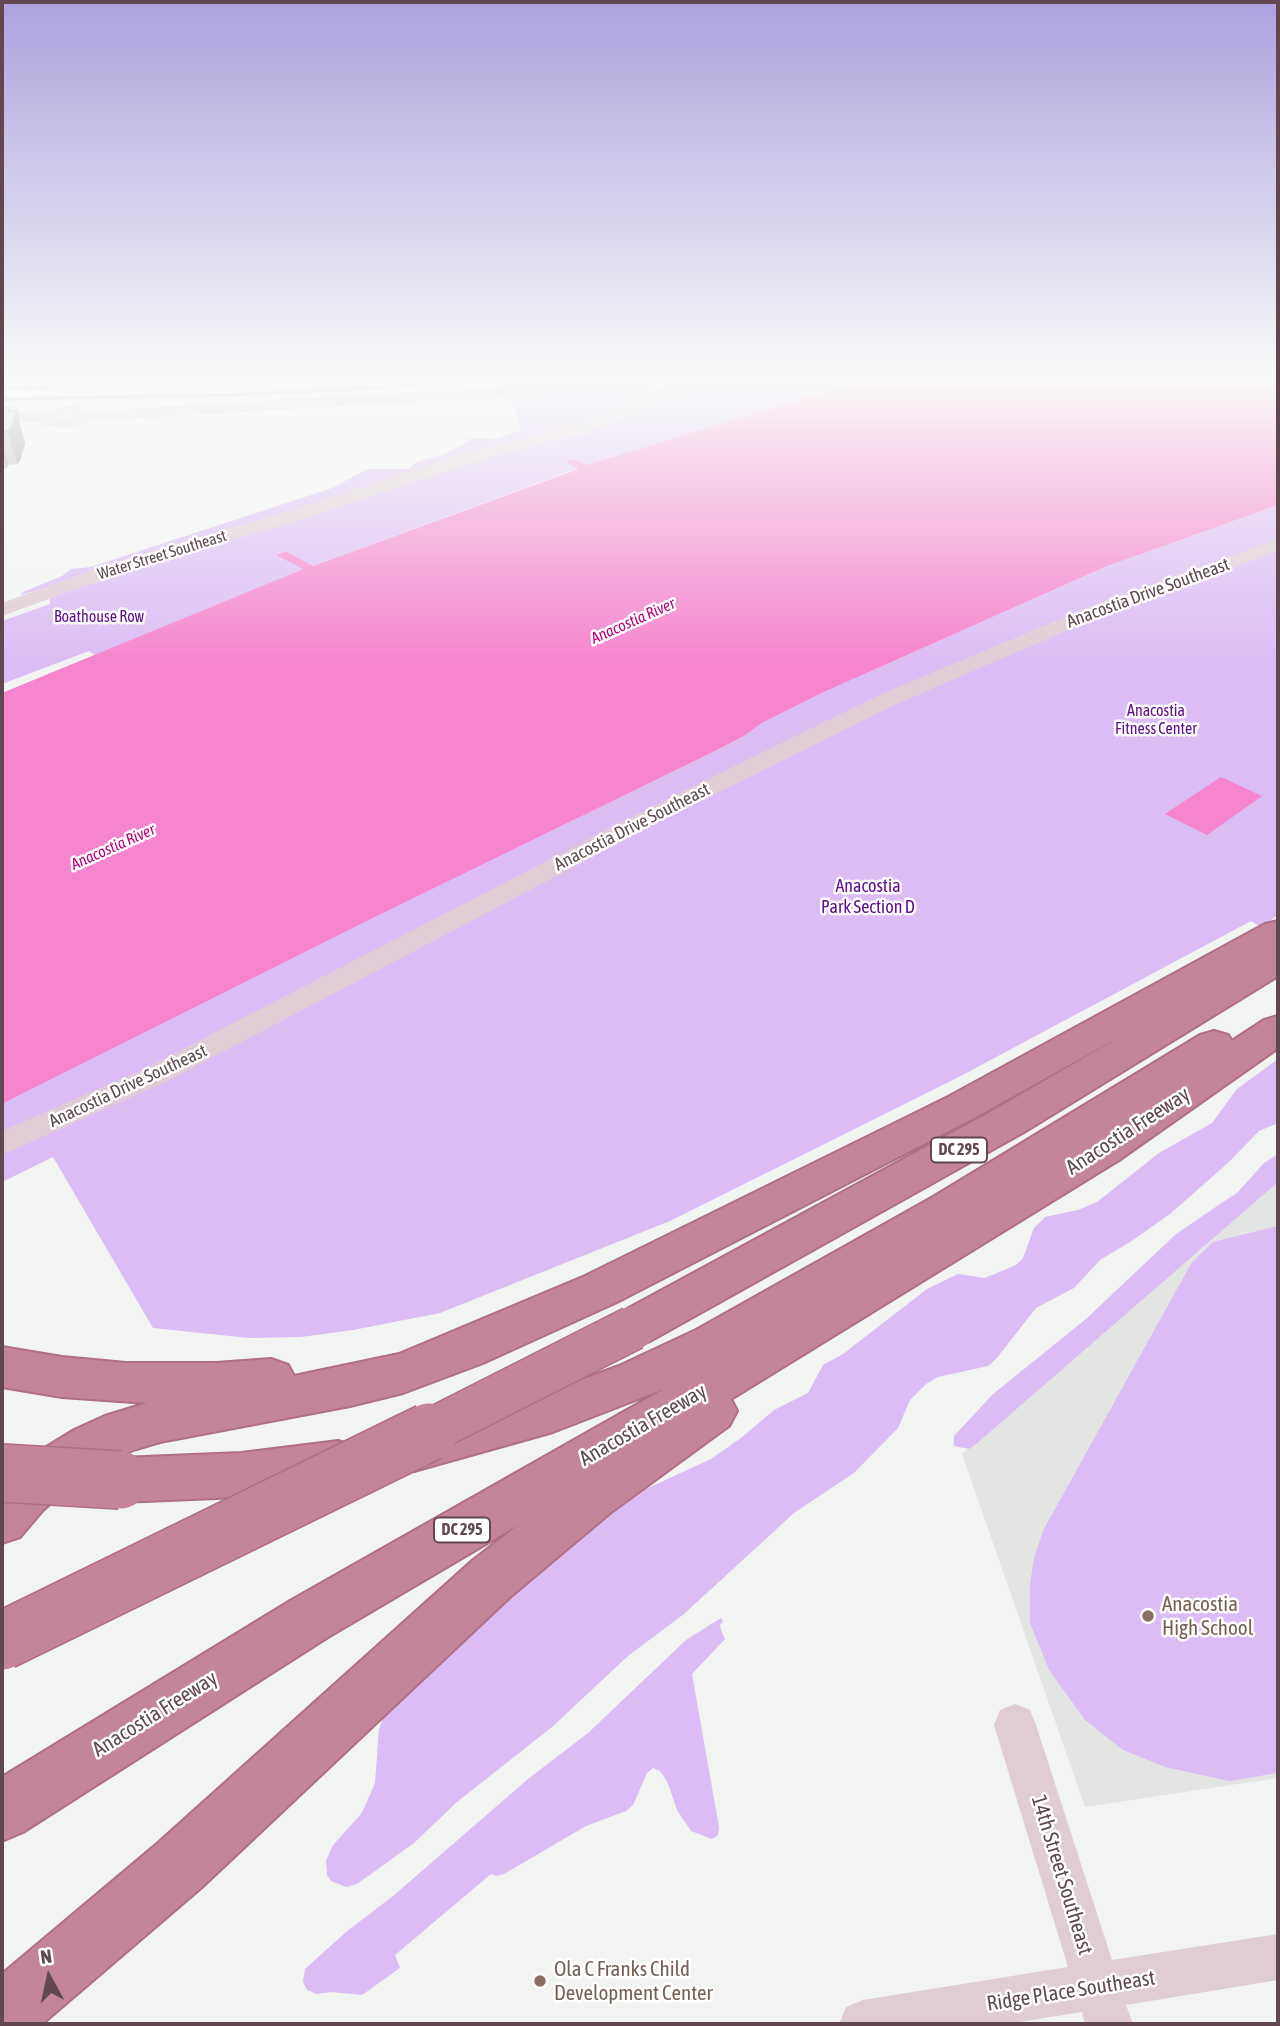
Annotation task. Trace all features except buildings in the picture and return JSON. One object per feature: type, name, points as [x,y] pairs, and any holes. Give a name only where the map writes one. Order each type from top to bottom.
[{"type":"highway","points":[[2,1520],[25,1494],[50,1472],[92,1445],[123,1431],[160,1421],[350,1386],[403,1373],[466,1349],[639,1271],[927,1125],[1083,1042],[1278,932]]},
{"type":"highway","name":"DC 295","points":[[2,1641],[368,1463],[632,1328],[1009,1121],[1278,960]]},
{"type":"highway","points":[[2,1474],[120,1480],[265,1473],[381,1456],[528,1420],[636,1380],[734,1333],[1116,1106],[1278,1002]]},
{"type":"highway","name":"Anacostia Freeway","points":[[2,1811],[309,1619],[928,1257],[1114,1142],[1278,1029]]},
{"type":"highway","points":[[2,2017],[180,1865],[418,1644],[523,1552],[592,1497],[928,1257]]},
{"type":"highway","points":[[2,1367],[84,1380],[149,1384],[228,1382],[296,1376],[376,1364],[440,1349],[504,1329],[563,1306]]},
{"type":"street","name":"Water Street Southeast","points":[[2,610],[119,567],[304,513],[423,474]]},
{"type":"street","name":"Anacostia Drive Southeast","points":[[2,1144],[156,1075],[671,807],[887,700],[1091,612],[1278,545]]},
{"type":"street","name":"14th Street Southeast","points":[[1015,1725],[1103,2006]]},
{"type":"street","name":"Ridge Place Southeast","points":[[863,2024],[1103,2006],[1278,1957]]},
{"type":"shaded area","name":"Anacostia High School","points":[[1278,1179],[1278,1778],[1085,1807],[962,1454]]},
{"type":"green space","points":[[359,474],[426,474],[21,595],[71,569],[91,567],[332,488]]},
{"type":"green space","name":"Boathouse Row","points":[[435,474],[563,474],[313,566],[286,551],[277,554],[303,569],[95,655],[89,651],[2,684],[2,621],[50,604],[50,597]]},
{"type":"green space","name":"Anacostia Park Section D","points":[[1278,505],[1278,915],[1261,927],[1251,921],[955,1079],[670,1221],[440,1313],[301,1337],[249,1338],[153,1328],[53,1157],[2,1182],[2,1104],[713,752],[762,723],[824,692],[1105,567]]},
{"type":"green space","points":[[1278,1059],[1276,1124],[1259,1131],[1229,1162],[1170,1214],[1100,1260],[1074,1288],[1036,1308],[988,1366],[938,1377],[926,1384],[910,1400],[898,1428],[854,1473],[794,1513],[684,1614],[628,1656],[552,1727],[457,1802],[414,1843],[357,1884],[346,1887],[331,1881],[327,1875],[326,1861],[333,1845],[362,1813],[375,1783],[379,1729],[388,1706],[479,1613],[635,1494],[711,1459],[774,1410],[808,1393],[823,1365],[843,1354],[927,1289],[958,1274],[985,1278],[1016,1265],[1023,1258],[1034,1228],[1045,1217],[1078,1210],[1097,1202],[1159,1153],[1212,1123],[1237,1089]]},
{"type":"green space","points":[[1278,1154],[1278,1182],[975,1445],[969,1449],[954,1446],[954,1436],[993,1394],[1086,1319],[1176,1234],[1238,1192],[1264,1163]]},
{"type":"green space","name":"Anacostia High School","points":[[1278,1226],[1278,1773],[1229,1781],[1165,1767],[1123,1750],[1085,1720],[1049,1670],[1030,1623],[1030,1585],[1034,1557],[1044,1529],[1192,1262],[1213,1242]]},
{"type":"green space","points":[[721,1618],[723,1621],[720,1625],[725,1639],[692,1674],[719,1827],[718,1835],[712,1839],[691,1831],[677,1810],[667,1781],[660,1771],[653,1768],[647,1773],[633,1805],[626,1811],[586,1826],[504,1874],[491,1874],[395,1955],[400,1968],[362,1995],[331,1992],[317,1994],[307,1990],[303,1982],[305,1969],[346,1932],[393,1896],[528,1779],[588,1733],[686,1640]]},
{"type":"water","name":"Anacostia River","points":[[566,474],[1278,474],[1278,505],[1105,567],[824,692],[762,723],[713,752],[2,1104],[2,693],[303,569],[276,555],[286,551],[313,566]]},
{"type":"water","points":[[1221,777],[1262,796],[1207,835],[1165,814]]},
{"type":"place","name":"Anacostia High School","points":[[1148,1616]]},
{"type":"place","name":"Ola C Franks Child Development Center","points":[[540,1981]]},
{"type":"park label","name":"Anacostia Fitness Center","points":[[1156,720]]}]
